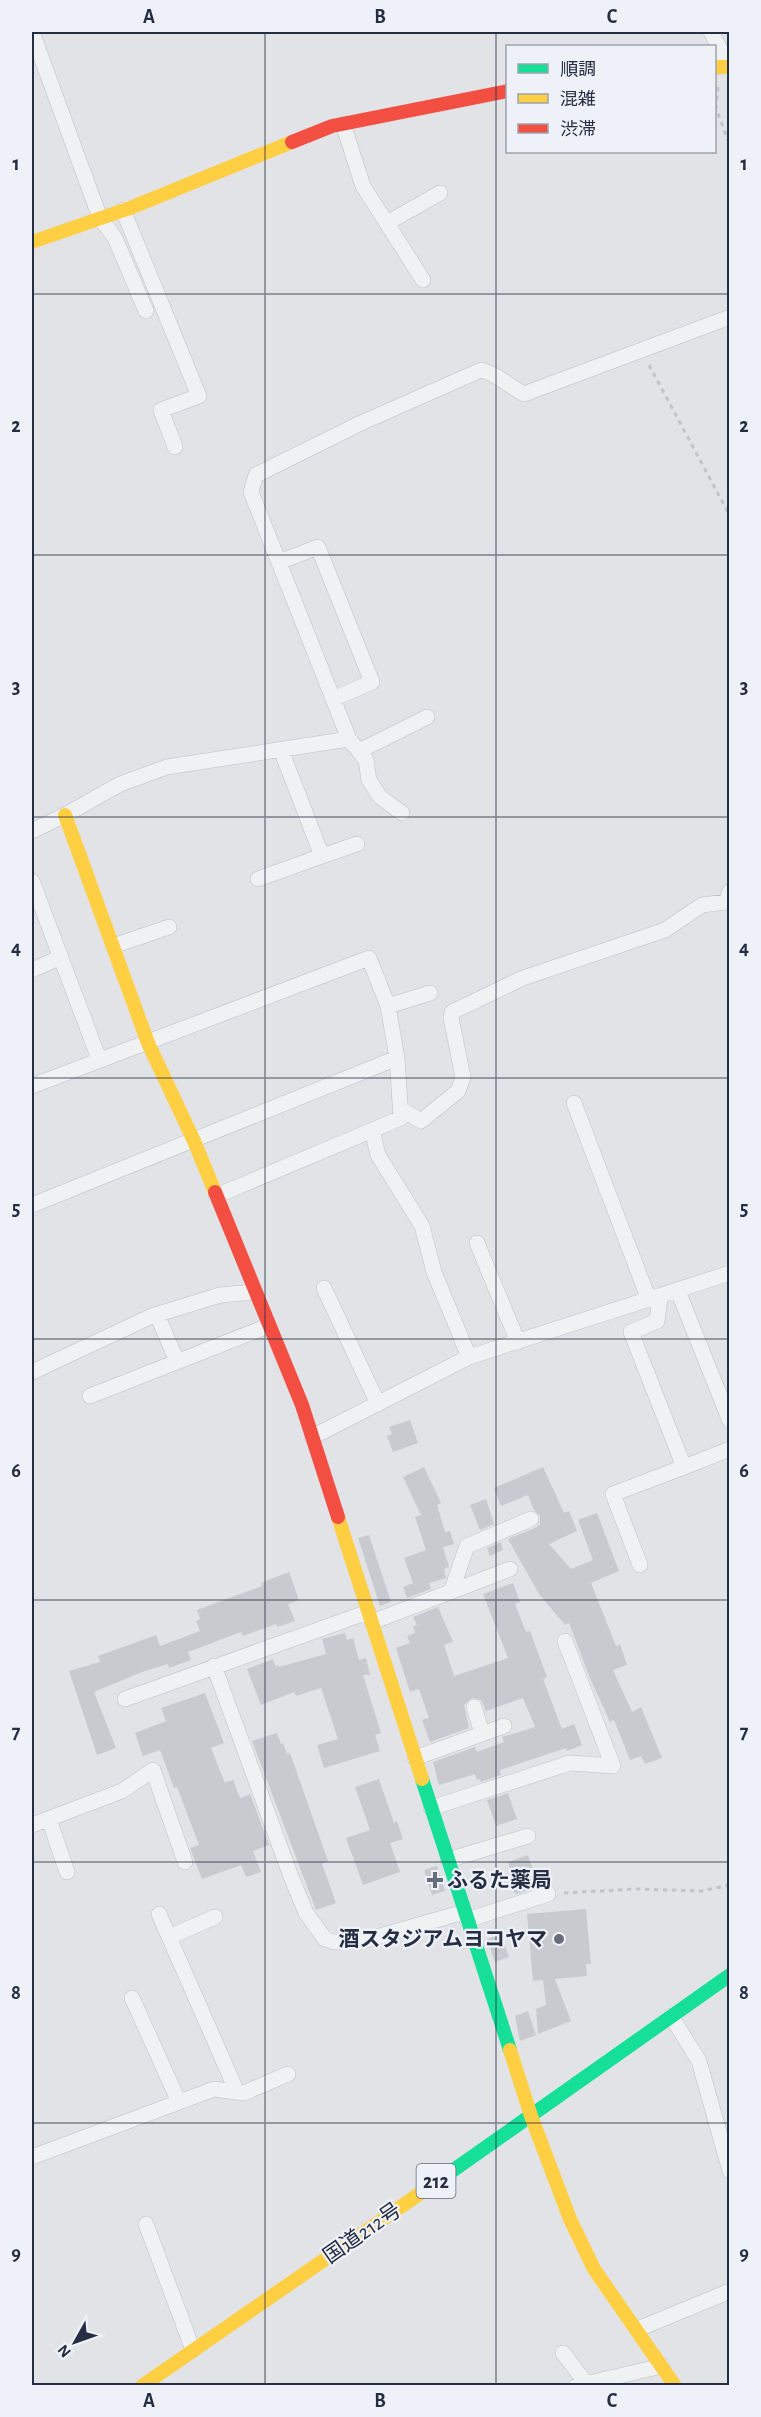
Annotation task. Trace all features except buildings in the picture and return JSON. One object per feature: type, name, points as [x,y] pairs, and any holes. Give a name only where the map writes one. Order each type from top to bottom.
[{"type":"main road","points":[[32,242],[123,210],[332,126],[506,90]]},
{"type":"main road","points":[[65,815],[148,1043],[194,1141],[302,1405],[531,2116],[570,2219],[594,2269],[638,2329],[672,2385]]},
{"type":"main road","name":"国道212号","points":[[142,2385],[531,2116],[729,1975]]},
{"type":"street","points":[[32,32],[100,218],[115,238],[146,310]]},
{"type":"street","points":[[711,32],[720,49],[723,67]]},
{"type":"street","points":[[343,124],[363,186],[423,280]]},
{"type":"street","points":[[387,223],[440,193]]},
{"type":"street","points":[[123,210],[199,396],[161,410],[175,447]]},
{"type":"street","points":[[402,813],[380,797],[369,780],[366,760],[354,745],[333,699],[251,492],[256,476],[361,423],[481,369],[492,372],[507,385],[524,394],[729,317]]},
{"type":"street","points":[[279,562],[318,547],[372,682],[333,699]]},
{"type":"street","points":[[32,831],[120,784],[167,767],[281,750],[354,745],[427,717]]},
{"type":"street","points":[[281,750],[322,856]]},
{"type":"street","points":[[258,879],[357,844]]},
{"type":"street","points":[[32,881],[59,958],[99,1059]]},
{"type":"street","points":[[400,1109],[421,1121],[458,1091],[463,1077],[451,1018],[452,1012],[522,978],[665,930],[702,905],[726,902],[729,891]]},
{"type":"street","points":[[113,946],[169,927]]},
{"type":"street","points":[[32,970],[59,958]]},
{"type":"street","points":[[32,1086],[369,958],[388,1006],[398,1058],[401,1118],[216,1196]]},
{"type":"street","points":[[388,1006],[430,993]]},
{"type":"street","points":[[32,1205],[398,1058]]},
{"type":"street","points":[[574,1103],[655,1299],[657,1321],[631,1332],[684,1467]]},
{"type":"street","points":[[372,1130],[378,1155],[422,1226],[434,1272],[469,1357]]},
{"type":"street","points":[[477,1243],[518,1342]]},
{"type":"street","points":[[312,1437],[469,1357],[655,1299],[729,1273]]},
{"type":"street","points":[[324,1288],[378,1404]]},
{"type":"street","points":[[678,1291],[729,1421]]},
{"type":"street","points":[[32,1372],[157,1315],[220,1294],[254,1292]]},
{"type":"street","points":[[157,1315],[177,1362]]},
{"type":"street","points":[[90,1396],[268,1326]]},
{"type":"street","points":[[640,1565],[614,1494],[729,1449]]},
{"type":"street","points":[[451,1592],[467,1546],[531,1519]]},
{"type":"street","points":[[125,1699],[214,1666],[451,1592],[510,1569]]},
{"type":"street","points":[[431,1808],[570,1763],[614,1766],[565,1641]]},
{"type":"street","points":[[214,1666],[298,1894],[306,1913],[325,1939],[334,1942],[359,1942],[548,1894]]},
{"type":"street","points":[[474,1707],[482,1733]]},
{"type":"street","points":[[415,1758],[504,1726]]},
{"type":"street","points":[[32,1825],[122,1791],[153,1770],[185,1862]]},
{"type":"street","points":[[48,1818],[67,1872]]},
{"type":"street","points":[[448,1860],[528,1836]]},
{"type":"street","points":[[159,1914],[237,2092]]},
{"type":"street","points":[[168,1937],[215,1917]]},
{"type":"street","points":[[132,1998],[178,2102]]},
{"type":"street","points":[[671,2016],[699,2061],[729,2171]]},
{"type":"street","points":[[32,2157],[214,2089],[244,2092],[288,2074]]},
{"type":"street","points":[[146,2224],[193,2350]]},
{"type":"street","points":[[638,2329],[729,2291]]},
{"type":"street","points":[[563,2353],[581,2384],[662,2366]]},
{"type":"path","points":[[723,67],[716,108],[729,146]]},
{"type":"path","points":[[641,351],[729,516]]},
{"type":"path","points":[[548,1894],[637,1889],[702,1891],[729,1885]]},
{"type":"traffic: fast","points":[[422,1779],[510,2050]]},
{"type":"traffic: fast","points":[[438,2181],[730,1975]]},
{"type":"traffic: slow","points":[[716,67],[730,67]]},
{"type":"traffic: slow","points":[[32,242],[130,208],[292,142]]},
{"type":"traffic: slow","points":[[65,815],[148,1043],[215,1192]]},
{"type":"traffic: slow","points":[[338,1517],[422,1779]]},
{"type":"traffic: slow","points":[[510,2050],[531,2116],[570,2219],[594,2269],[675,2386]]},
{"type":"traffic: slow","points":[[142,2386],[438,2181]]},
{"type":"traffic: jam","points":[[292,142],[332,126],[506,91]]},
{"type":"traffic: jam","points":[[215,1192],[302,1405],[338,1517]]},
{"type":"place","name":"ふるた薬局","points":[[435,1880]]},
{"type":"place","name":"酒スタジアムヨコヤマ","points":[[559,1939]]}]
